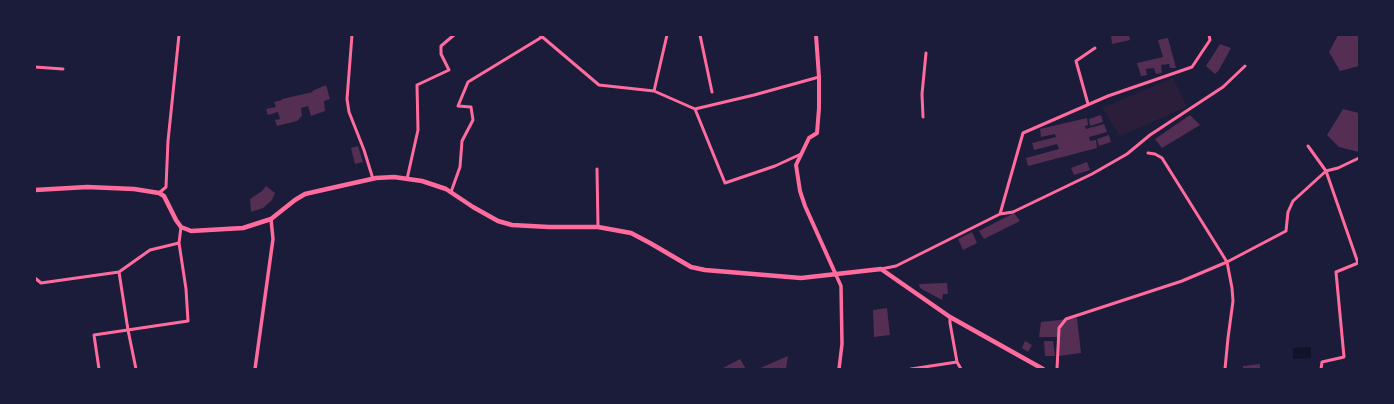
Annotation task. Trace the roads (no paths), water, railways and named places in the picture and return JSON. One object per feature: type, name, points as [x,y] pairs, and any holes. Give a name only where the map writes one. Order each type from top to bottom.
[{"type":"main road","points":[[816,35],[819,77],[817,133],[809,138],[796,165],[800,191],[805,206],[836,275]]},
{"type":"main road","points":[[35,190],[87,187],[134,189],[159,193],[164,196],[181,227],[191,231],[243,228],[271,219],[305,194],[373,179],[394,177],[422,181],[446,189],[473,207],[498,220],[512,225],[598,227],[631,233],[691,267],[705,270],[801,278],[880,269],[950,316],[1037,368],[1043,369]]},
{"type":"street","points":[[159,193],[166,187],[168,142],[179,35]]},
{"type":"street","points":[[352,35],[347,98],[349,112],[364,150],[373,179]]},
{"type":"street","points":[[407,179],[418,130],[417,85],[449,70],[441,54],[441,46],[454,35]]},
{"type":"street","points":[[654,91],[667,35]]},
{"type":"street","points":[[700,35],[712,92]]},
{"type":"street","points":[[1000,214],[1023,133],[1088,104],[1192,67],[1210,40],[1209,35]]},
{"type":"street","points":[[451,192],[460,167],[462,141],[473,120],[471,107],[458,106],[468,82],[541,36],[599,85],[654,91],[694,109],[754,95],[819,77]]},
{"type":"street","points":[[1088,104],[1076,61],[1095,48]]},
{"type":"street","points":[[923,117],[922,94],[926,54]]},
{"type":"street","points":[[880,269],[896,266],[1000,214],[1013,212],[1092,174],[1127,154],[1150,135],[1223,87],[1245,66]]},
{"type":"street","points":[[35,67],[63,69]]},
{"type":"street","points":[[694,109],[725,183],[775,166],[801,154]]},
{"type":"street","points":[[1308,146],[1326,171],[1358,263],[1336,272],[1344,357],[1322,362],[1321,369]]},
{"type":"street","points":[[1148,153],[1155,154],[1162,158],[1227,262],[1233,301],[1226,369]]},
{"type":"street","points":[[1057,369],[1059,328],[1066,319],[1182,281],[1227,262],[1286,231],[1288,212],[1293,201],[1326,171],[1338,168],[1359,158]]},
{"type":"street","points":[[597,169],[598,227]]},
{"type":"street","points":[[255,369],[273,239],[271,219]]},
{"type":"street","points":[[99,369],[94,334],[188,321],[186,289],[179,243],[181,227]]},
{"type":"street","points":[[35,278],[41,283],[119,272],[150,250],[179,243]]},
{"type":"street","points":[[119,272],[136,369]]},
{"type":"street","points":[[836,275],[841,286],[842,344],[840,369]]},
{"type":"street","points":[[950,316],[957,362],[961,369]]},
{"type":"street","points":[[911,369],[957,362]]}]
